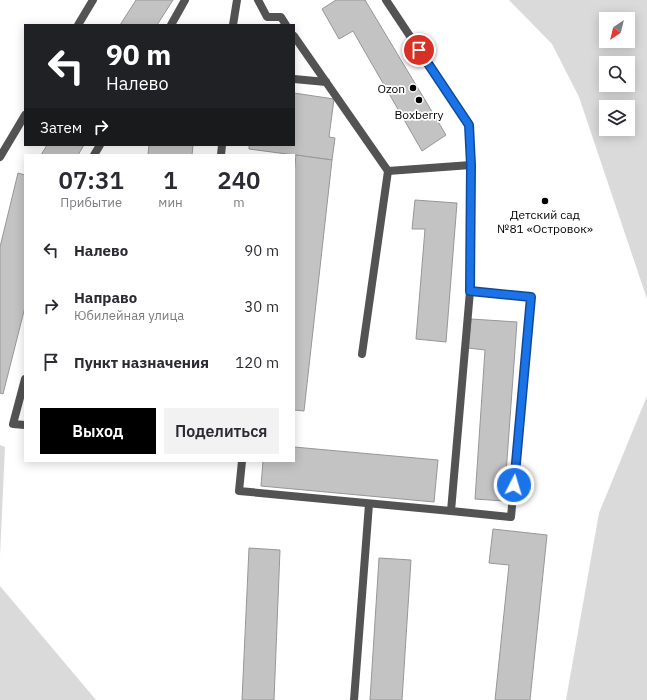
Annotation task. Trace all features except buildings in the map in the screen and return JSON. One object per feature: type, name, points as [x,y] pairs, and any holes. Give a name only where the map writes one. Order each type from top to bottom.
[{"type":"street","points":[[79,24],[93,0]]},
{"type":"street","points":[[172,24],[185,0]]},
{"type":"street","points":[[233,24],[237,0]]},
{"type":"street","points":[[258,0],[267,17],[281,18],[285,24]]},
{"type":"street","points":[[386,0],[469,125],[471,165],[470,291],[450,511]]},
{"type":"street","points":[[295,37],[388,171],[362,354]]},
{"type":"street","points":[[295,79],[326,82]]},
{"type":"street","points":[[0,157],[24,117]]},
{"type":"street","points":[[388,171],[471,165]]},
{"type":"street","points":[[242,462],[239,492],[511,517],[531,297],[470,291]]},
{"type":"street","points":[[24,383],[13,424],[24,426]]},
{"type":"street","points":[[354,700],[369,504]]},
{"type":"shaded area","points":[[509,0],[647,0],[647,299],[579,97],[552,44]]},
{"type":"shaded area","points":[[647,396],[647,700],[566,700],[599,513]]},
{"type":"shaded area","points":[[0,445],[5,447],[0,556]]},
{"type":"shaded area","points":[[0,586],[96,700],[0,700]]},
{"type":"place","name":"Ozon","points":[[413,88]]},
{"type":"place","name":"Boxberry","points":[[419,100]]},
{"type":"place","name":"Детский сад №81 «Островок»","points":[[545,201]]},
{"type":"route","points":[[419,50],[469,125],[471,165],[470,291],[531,297],[514,485]]}]
